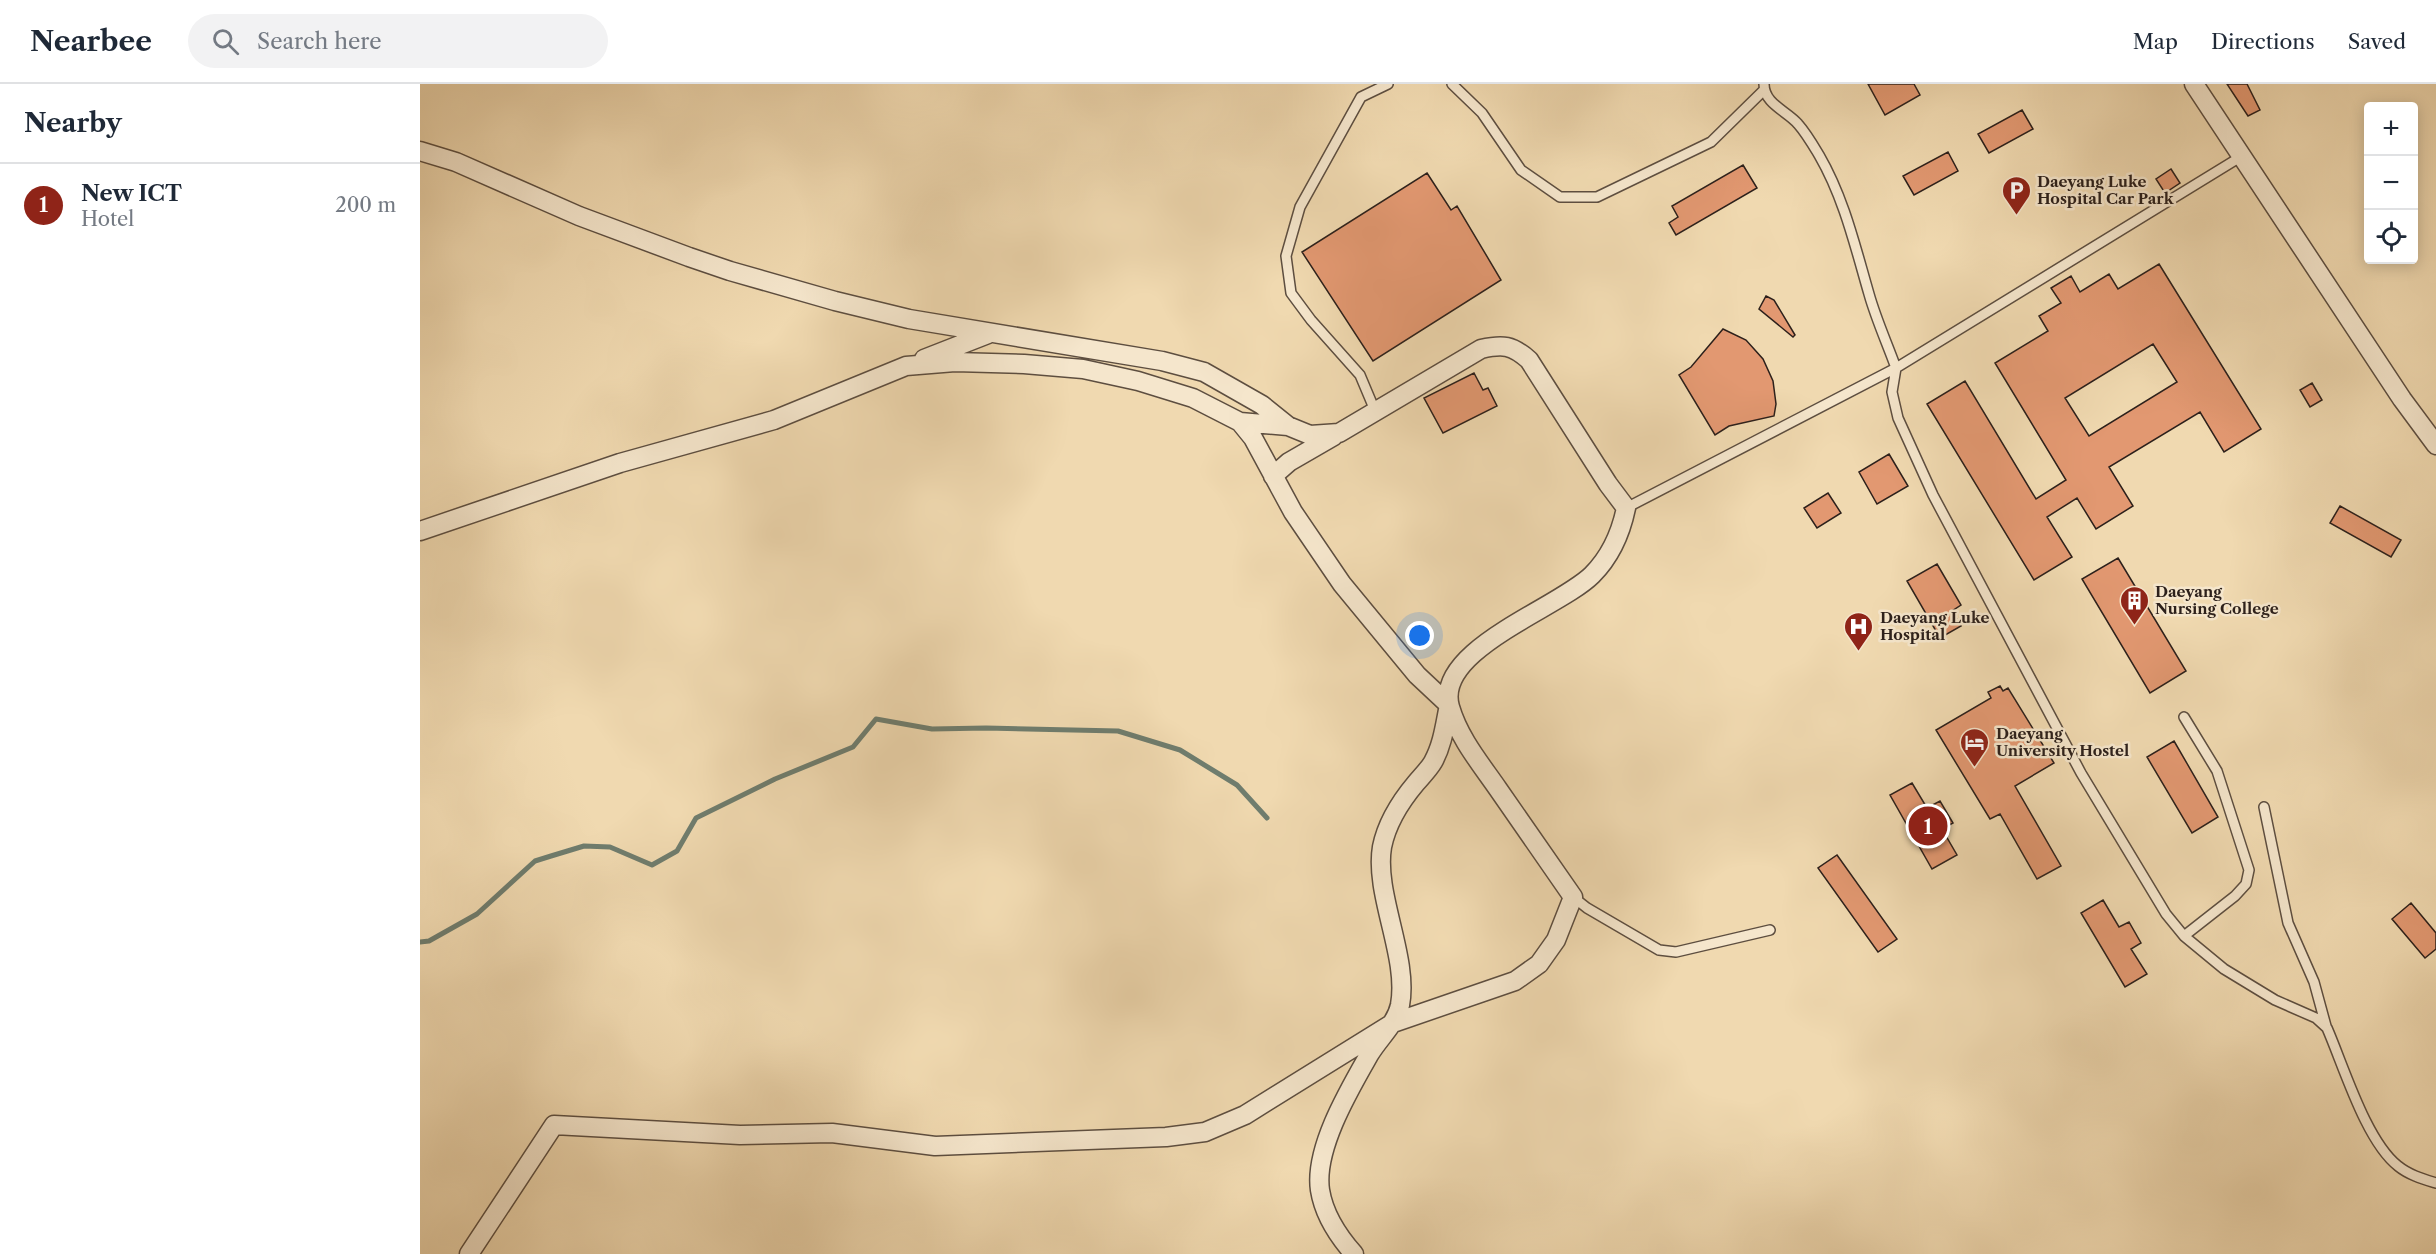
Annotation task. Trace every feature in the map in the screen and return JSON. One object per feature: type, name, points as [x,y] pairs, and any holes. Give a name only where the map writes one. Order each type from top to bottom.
[{"type":"street","points":[[2194,84],[2402,399],[2436,445]]},
{"type":"street","points":[[420,151],[456,162],[579,216],[730,271],[909,320],[1162,361],[1204,372],[1262,405],[1288,426],[1310,435],[1339,434]]},
{"type":"street","points":[[420,531],[620,463],[774,420],[988,333]]},
{"type":"street","points":[[1273,476],[1289,462],[1376,413],[1481,349],[1499,345],[1516,349],[1529,360],[1608,484],[1626,508],[1622,527],[1592,576],[1567,594],[1494,638],[1462,662],[1452,680],[1442,742],[1433,763],[1390,819],[1382,848],[1383,881],[1401,980],[1400,1005],[1393,1023],[1370,1054],[1341,1107],[1328,1139],[1321,1166],[1320,1189],[1327,1214],[1343,1241],[1354,1254]]},
{"type":"street","points":[[906,366],[955,362],[1083,369],[1138,381],[1193,398],[1240,422],[1288,426]]},
{"type":"street","points":[[469,1254],[554,1125],[740,1135],[832,1133],[935,1146],[1166,1137],[1204,1132],[1245,1115],[1393,1023],[1515,981],[1539,964],[1556,940],[1573,897],[1461,735],[1449,705],[1417,675],[1342,584],[1293,512],[1252,438],[1240,422]]},
{"type":"lane","points":[[1376,413],[1360,375],[1311,320],[1291,293],[1286,256],[1300,207],[1361,97],[1388,84]]},
{"type":"lane","points":[[1452,84],[1482,113],[1521,170],[1560,196],[1597,198],[1711,142],[1764,87],[1776,107],[1798,123],[1819,155],[1837,191],[1854,239],[1870,296],[1896,368],[1892,392],[1898,418],[1933,495],[2081,773],[2148,887],[2184,936],[2224,969],[2251,987],[2316,1018],[2327,1028]]},
{"type":"lane","points":[[1626,508],[1896,368],[2242,156]]},
{"type":"lane","points":[[2184,717],[2217,771],[2249,870],[2246,884],[2235,896],[2184,936]]},
{"type":"lane","points":[[2264,807],[2288,923],[2314,982],[2327,1028],[2367,1123],[2385,1154],[2398,1166],[2414,1176],[2436,1183]]},
{"type":"lane","points":[[1573,897],[1587,908],[1659,950],[1676,952],[1770,930]]},
{"type":"building","points":[[1868,84],[1914,84],[1920,95],[1885,115]]},
{"type":"building","points":[[2227,84],[2247,84],[2260,110],[2248,116]]},
{"type":"building","points":[[2022,110],[2033,129],[1989,153],[1978,134]]},
{"type":"building","points":[[1948,152],[1958,171],[1914,195],[1903,176]]},
{"type":"building","points":[[1743,165],[1757,188],[1676,235],[1669,223],[1678,217],[1672,206]]},
{"type":"building","points":[[2171,169],[2180,183],[2165,193],[2156,179]]},
{"type":"building","points":[[1427,173],[1451,210],[1457,206],[1501,280],[1373,361],[1302,252]]},
{"type":"building","points":[[2159,264],[2261,429],[2224,452],[2200,412],[2109,467],[2133,506],[2096,529],[2077,498],[2047,517],[2072,557],[2034,580],[1927,404],[1965,381],[2036,499],[2066,480],[1995,363],[2048,331],[2039,316],[2061,303],[2051,288],[2071,276],[2080,292],[2109,274],[2118,289]],"holes":[[[2153,344],[2177,382],[2089,436],[2065,398]]]},
{"type":"building","points":[[1766,296],[1774,300],[1795,335],[1793,337],[1759,309]]},
{"type":"building","points":[[1723,329],[1746,340],[1763,359],[1773,381],[1776,404],[1774,416],[1729,426],[1715,435],[1679,375],[1691,367]]},
{"type":"building","points":[[1474,373],[1483,390],[1488,388],[1497,406],[1443,433],[1424,398]]},
{"type":"building","points":[[2312,383],[2322,400],[2310,407],[2300,390]]},
{"type":"building","points":[[1889,454],[1908,486],[1877,504],[1859,472]]},
{"type":"building","points":[[1828,493],[1841,513],[1817,528],[1804,508]]},
{"type":"building","points":[[2340,506],[2401,540],[2391,557],[2330,523]]},
{"type":"building","name":"Daeyang Nursing College","points":[[2118,558],[2186,671],[2150,693],[2082,579]]},
{"type":"building","points":[[1937,564],[1961,605],[1952,611],[1961,626],[1940,638],[1907,581]]},
{"type":"building","points":[[2000,686],[2003,691],[2008,688],[2054,763],[2015,786],[2061,866],[2037,879],[2000,814],[1990,819],[1936,730],[1991,698],[1988,692]]},
{"type":"building","name":"Daeyang University Hostel","points":[[2174,741],[2218,817],[2192,833],[2147,757]]},
{"type":"building","points":[[1912,783],[1927,808],[1940,801],[1953,823],[1942,829],[1957,855],[1932,869],[1890,795]]},
{"type":"building","points":[[1837,855],[1897,939],[1878,952],[1818,868]]},
{"type":"building","points":[[2103,900],[2119,927],[2129,922],[2141,943],[2131,949],[2147,974],[2125,987],[2081,913]]},
{"type":"building","points":[[2411,903],[2436,933],[2436,949],[2425,958],[2392,919]]},
{"type":"waterway","points":[[420,942],[429,941],[477,914],[535,861],[584,846],[610,847],[652,865],[677,851],[696,818],[775,779],[853,747],[876,719],[932,729],[1118,731],[1180,750],[1237,785],[1267,818]]},
{"type":"place","name":"Daeyang Luke Hospital Car Park","points":[[2016,216]]},
{"type":"place","name":"Daeyang Nursing College","points":[[2134,626]]},
{"type":"place","name":"Daeyang Luke Hospital","points":[[1859,652]]},
{"type":"place","name":"Daeyang University Hostel","points":[[1975,768]]},
{"type":"place","name":"New ICT","points":[[1928,826]]}]
